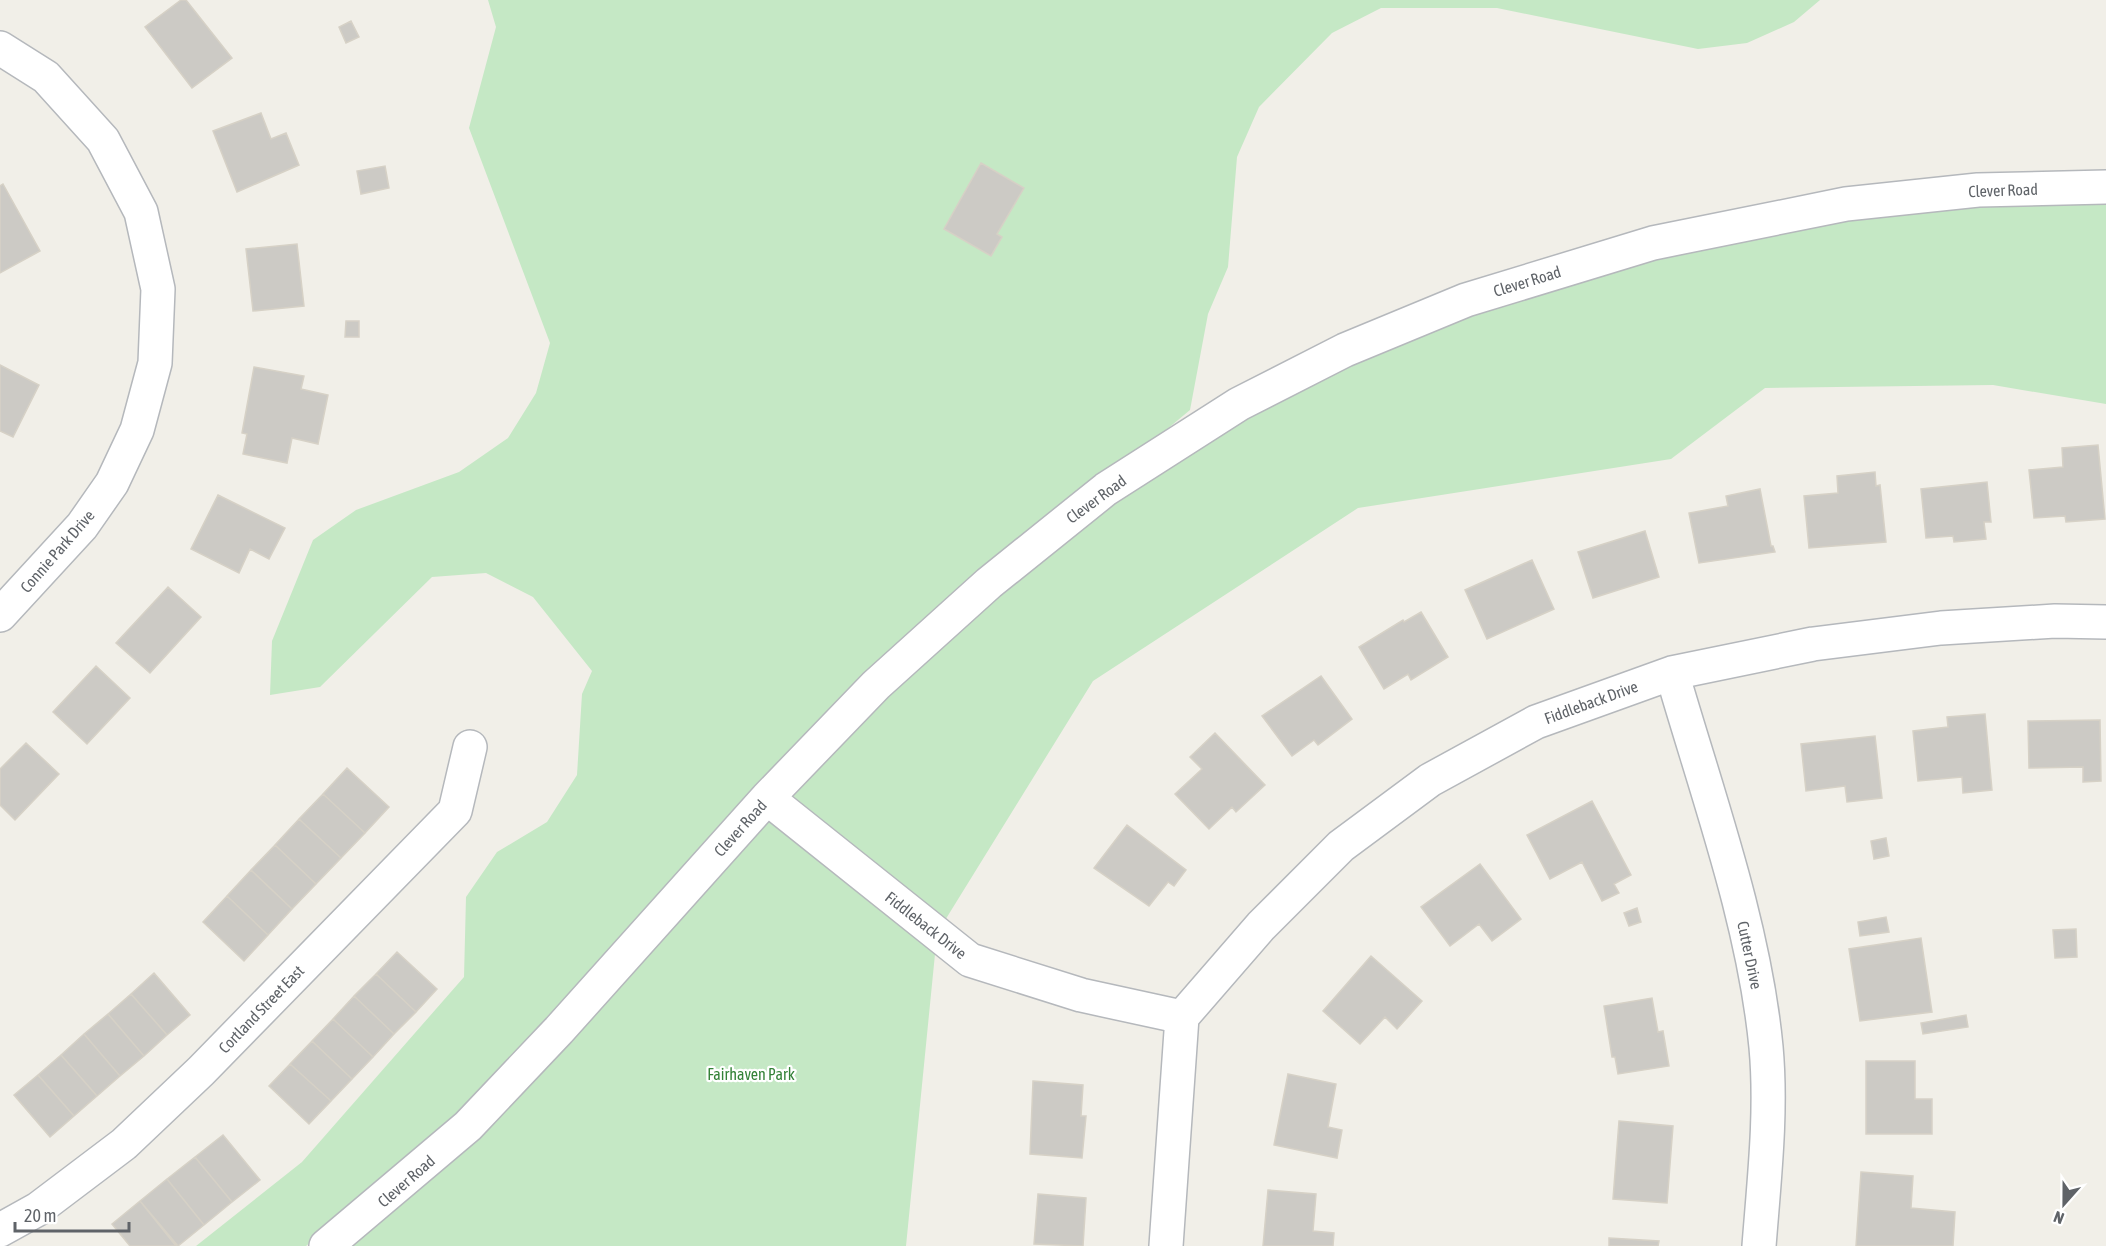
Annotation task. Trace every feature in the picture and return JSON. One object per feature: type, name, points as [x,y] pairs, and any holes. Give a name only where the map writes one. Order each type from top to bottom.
[{"type":"street","name":"Connie Park Drive","points":[[0,48],[46,77],[103,140],[141,212],[158,289],[155,363],[137,430],[112,483],[82,526],[0,615]]},
{"type":"street","name":"Clever Road","points":[[326,1246],[468,1126],[559,1030],[767,798],[876,685],[989,583],[1106,489],[1239,404],[1345,350],[1466,300],[1653,243],[1846,204],[1978,190],[2106,187]]},
{"type":"street","name":"Fiddleback Drive","points":[[767,798],[970,960],[1081,995],[1182,1017],[1261,926],[1341,846],[1430,780],[1536,722],[1672,674],[1813,644],[1929,630],[2055,621],[2106,622]]},
{"type":"street","name":"Cutter Drive","points":[[1672,674],[1754,963],[1766,1048],[1767,1144],[1759,1246]]},
{"type":"street","name":"Cortland Street East","points":[[0,1230],[39,1209],[124,1144],[209,1062],[439,828],[455,811],[470,747]]},
{"type":"street","points":[[1166,1246],[1182,1017]]},
{"type":"green space","points":[[488,0],[1820,0],[1794,22],[1747,43],[1698,49],[1497,8],[1381,8],[1332,33],[1259,107],[1237,157],[1228,267],[1208,314],[1190,410],[986,580],[456,1123],[306,1246],[196,1246],[302,1162],[464,977],[466,897],[497,852],[547,822],[577,775],[582,694],[592,671],[533,597],[486,573],[432,577],[320,687],[270,695],[272,641],[313,540],[356,510],[459,472],[508,438],[536,393],[550,343],[469,128],[496,27]]},
{"type":"green space","points":[[2106,190],[2106,404],[1993,385],[1765,388],[1671,459],[1358,508],[1093,681],[939,930],[771,798],[992,586],[1241,406],[1468,302],[1846,207]]},
{"type":"green space","name":"Fairhaven Park","points":[[767,798],[937,934],[906,1246],[326,1246],[375,1208]]},
{"type":"building","points":[[181,0],[186,0],[232,58],[192,88],[145,27]]},
{"type":"building","points":[[351,21],[359,37],[346,43],[339,27]]},
{"type":"building","points":[[261,113],[271,139],[286,133],[299,165],[237,192],[213,131]]},
{"type":"building","points":[[981,163],[1024,188],[997,234],[1002,237],[991,256],[944,229]]},
{"type":"building","points":[[385,166],[389,188],[361,194],[357,171]]},
{"type":"building","points":[[3,184],[40,251],[0,273],[0,186]]},
{"type":"building","points":[[297,244],[304,306],[253,311],[246,249]]},
{"type":"building","points":[[346,321],[359,321],[359,337],[345,337]]},
{"type":"building","points":[[0,365],[39,385],[13,437],[0,431]]},
{"type":"building","points":[[254,367],[304,376],[301,389],[328,395],[318,444],[292,438],[287,463],[243,454],[247,434],[242,433]]},
{"type":"building","points":[[2098,445],[2105,519],[2066,522],[2065,516],[2034,518],[2029,470],[2063,467],[2062,448]]},
{"type":"building","points":[[1875,472],[1876,486],[1880,485],[1886,542],[1809,548],[1804,496],[1838,493],[1837,476]]},
{"type":"building","points":[[1987,482],[1991,522],[1984,522],[1986,539],[1954,542],[1953,536],[1926,538],[1921,489]]},
{"type":"building","points":[[1760,489],[1771,546],[1775,552],[1699,563],[1689,513],[1728,506],[1726,496]]},
{"type":"building","points":[[218,495],[285,528],[269,559],[250,549],[239,573],[191,549]]},
{"type":"building","points":[[1645,531],[1659,577],[1593,598],[1578,552]]},
{"type":"building","points":[[1532,560],[1554,609],[1487,639],[1465,590]]},
{"type":"building","points":[[168,587],[201,617],[150,673],[116,643]]},
{"type":"building","points":[[1421,612],[1448,657],[1411,680],[1408,674],[1384,689],[1359,647],[1403,620],[1404,622]]},
{"type":"building","points":[[96,666],[130,698],[87,744],[53,712]]},
{"type":"building","points":[[1321,676],[1352,719],[1318,745],[1314,740],[1292,756],[1262,716]]},
{"type":"building","points":[[1985,714],[1992,790],[1963,793],[1962,777],[1918,781],[1913,731],[1948,727],[1947,717]]},
{"type":"building","points":[[2100,720],[2101,781],[2083,782],[2083,767],[2029,768],[2028,721]]},
{"type":"building","points":[[1215,733],[1265,785],[1236,812],[1232,807],[1209,829],[1175,794],[1202,769],[1190,757]]},
{"type":"building","points":[[1875,736],[1882,798],[1847,802],[1845,786],[1806,791],[1801,744]]},
{"type":"building","points":[[26,743],[59,774],[15,820],[0,805],[0,769]]},
{"type":"building","points":[[347,768],[389,807],[365,833],[323,794]]},
{"type":"building","points":[[323,794],[365,833],[341,858],[299,819]]},
{"type":"building","points":[[1592,801],[1631,875],[1614,884],[1619,893],[1602,901],[1582,862],[1550,879],[1527,835]]},
{"type":"building","points":[[299,819],[341,858],[316,884],[275,845]]},
{"type":"building","points":[[1127,825],[1186,870],[1174,886],[1168,882],[1149,906],[1094,868]]},
{"type":"building","points":[[1886,838],[1889,856],[1874,859],[1871,841]]},
{"type":"building","points":[[275,845],[316,884],[292,909],[251,870]]},
{"type":"building","points":[[1480,864],[1521,919],[1492,941],[1479,924],[1450,946],[1421,907]]},
{"type":"building","points":[[251,870],[292,909],[268,935],[227,896]]},
{"type":"building","points":[[227,896],[268,935],[244,961],[203,922]]},
{"type":"building","points":[[1637,908],[1641,922],[1629,926],[1624,913]]},
{"type":"building","points":[[1886,917],[1889,932],[1860,936],[1858,922]]},
{"type":"building","points":[[2076,929],[2077,957],[2055,958],[2053,930]]},
{"type":"building","points":[[1921,938],[1932,1012],[1860,1021],[1849,949]]},
{"type":"building","points":[[397,952],[437,989],[416,1012],[376,974]]},
{"type":"building","points":[[1371,956],[1422,1001],[1397,1029],[1385,1017],[1360,1044],[1323,1011]]},
{"type":"building","points":[[154,973],[190,1015],[167,1035],[131,994]]},
{"type":"building","points":[[376,974],[416,1012],[394,1034],[354,996]]},
{"type":"building","points":[[131,994],[167,1035],[144,1056],[108,1014]]},
{"type":"building","points":[[354,996],[394,1034],[373,1057],[333,1019]]},
{"type":"building","points":[[1652,998],[1658,1032],[1663,1031],[1669,1066],[1618,1074],[1615,1057],[1612,1057],[1604,1006]]},
{"type":"building","points":[[108,1014],[144,1056],[120,1076],[84,1034]]},
{"type":"building","points":[[1966,1015],[1968,1027],[1923,1034],[1921,1023]]},
{"type":"building","points":[[333,1019],[373,1057],[352,1079],[312,1041]]},
{"type":"building","points":[[84,1034],[120,1076],[97,1096],[61,1055]]},
{"type":"building","points":[[312,1041],[352,1079],[331,1101],[290,1064]]},
{"type":"building","points":[[61,1055],[97,1096],[74,1116],[38,1075]]},
{"type":"building","points":[[1866,1061],[1915,1061],[1915,1099],[1932,1099],[1932,1134],[1866,1134]]},
{"type":"building","points":[[290,1064],[331,1101],[309,1124],[269,1086]]},
{"type":"building","points":[[1288,1074],[1336,1084],[1328,1127],[1342,1130],[1337,1158],[1274,1145]]},
{"type":"building","points":[[38,1075],[74,1116],[50,1137],[14,1095]]},
{"type":"building","points":[[1033,1081],[1083,1085],[1081,1116],[1086,1116],[1082,1158],[1030,1154]]},
{"type":"building","points":[[1619,1121],[1673,1126],[1667,1203],[1613,1199]]},
{"type":"building","points":[[223,1135],[260,1180],[232,1202],[195,1157]]},
{"type":"building","points":[[195,1157],[232,1202],[204,1225],[167,1179]]},
{"type":"building","points":[[1861,1172],[1913,1176],[1911,1208],[1955,1212],[1953,1246],[1856,1246]]},
{"type":"building","points":[[167,1179],[204,1225],[178,1246],[140,1201]]},
{"type":"building","points":[[1268,1190],[1316,1194],[1313,1231],[1334,1233],[1333,1246],[1263,1246]]},
{"type":"building","points":[[1038,1194],[1086,1198],[1083,1246],[1034,1244]]},
{"type":"building","points":[[140,1201],[176,1246],[130,1246],[112,1224]]},
{"type":"building","points":[[1609,1238],[1659,1241],[1658,1246],[1609,1246]]}]
